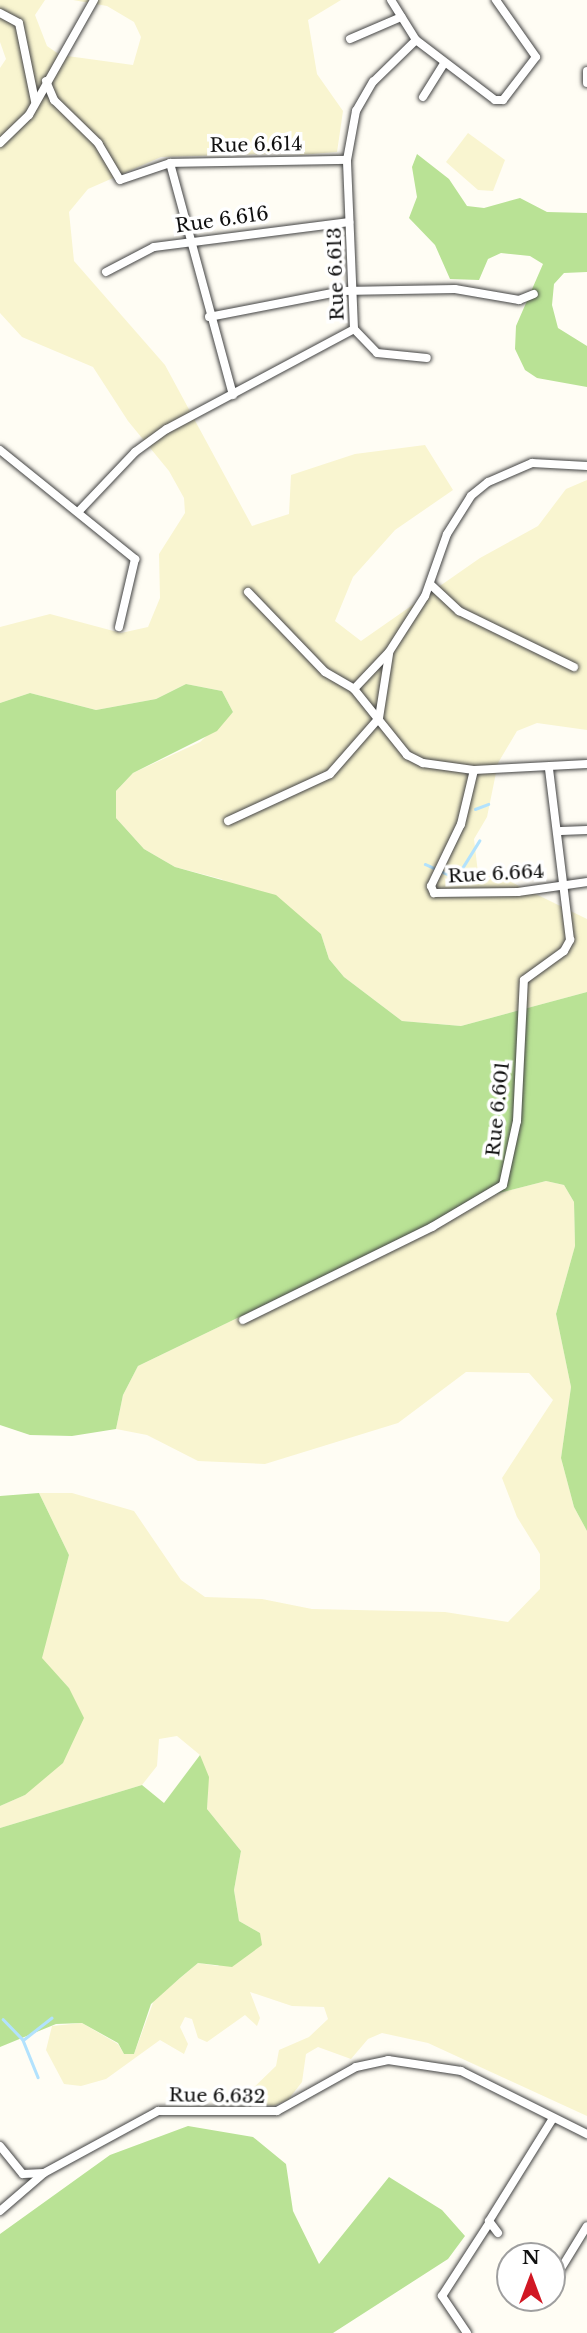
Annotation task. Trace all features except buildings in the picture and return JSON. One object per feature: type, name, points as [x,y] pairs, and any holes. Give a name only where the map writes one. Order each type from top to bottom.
[{"type":"street","points":[[0,143],[20,128],[94,0]]},
{"type":"street","points":[[391,0],[416,40],[498,101],[536,57],[496,0]]},
{"type":"street","points":[[0,13],[19,23],[36,101]]},
{"type":"street","points":[[350,39],[401,18]]},
{"type":"street","name":"Rue 6.613","points":[[80,510],[135,452],[285,361],[354,329],[347,160],[365,93],[416,40]]},
{"type":"street","points":[[423,97],[444,63]]},
{"type":"street","points":[[587,71],[587,83]]},
{"type":"street","name":"Rue 6.614","points":[[46,81],[54,100],[98,143],[120,180],[171,165],[347,160]]},
{"type":"street","points":[[171,165],[188,241],[233,395]]},
{"type":"street","name":"Rue 6.616","points":[[106,272],[135,253],[188,241],[349,222]]},
{"type":"street","points":[[209,317],[312,295],[455,289],[519,300],[534,294]]},
{"type":"street","points":[[354,329],[377,353],[427,358]]},
{"type":"street","points":[[0,450],[55,499],[80,510],[135,559],[119,627]]},
{"type":"street","points":[[354,689],[389,652],[430,584],[464,506],[488,482],[532,463],[587,466]]},
{"type":"street","points":[[430,584],[459,611],[574,667]]},
{"type":"street","points":[[248,592],[338,684],[354,689],[407,755],[438,768],[474,770],[587,764]]},
{"type":"street","points":[[228,821],[330,774],[379,718],[389,652]]},
{"type":"street","name":"Rue 6.601","points":[[243,1320],[432,1227],[503,1185],[517,1121],[522,987],[528,974],[568,946],[561,831],[549,768]]},
{"type":"street","name":"Rue 6.664","points":[[474,770],[461,824],[431,886],[434,893],[518,892],[565,884]]},
{"type":"street","points":[[561,831],[587,830]]},
{"type":"street","points":[[565,884],[587,882]]},
{"type":"street","name":"Rue 6.632","points":[[0,2211],[44,2174],[158,2111],[277,2111],[356,2067],[388,2060],[461,2071],[587,2134]]},
{"type":"street","points":[[467,2333],[442,2296],[553,2118]]},
{"type":"street","points":[[0,2146],[23,2174],[44,2174]]},
{"type":"street","points":[[488,2225],[498,2233]]},
{"type":"street","points":[[566,2260],[587,2226]]},
{"type":"shaded area","points":[[0,0],[45,0],[35,15],[47,46],[60,55],[133,65],[141,37],[134,22],[107,6],[73,0],[341,0],[308,20],[317,74],[343,111],[337,152],[300,155],[293,143],[276,140],[268,154],[161,157],[88,189],[69,212],[74,261],[165,365],[252,526],[289,514],[291,475],[355,454],[425,445],[453,490],[395,530],[353,577],[335,621],[361,641],[480,558],[538,526],[566,489],[587,480],[587,730],[537,723],[517,731],[498,763],[487,817],[474,839],[478,873],[507,880],[587,919],[587,992],[461,1026],[402,1021],[344,977],[329,959],[321,934],[221,879],[175,867],[144,849],[116,818],[116,791],[133,773],[200,742],[233,712],[222,691],[186,684],[156,699],[96,710],[30,693],[0,703],[0,627],[50,614],[121,633],[148,627],[160,598],[159,554],[185,513],[184,498],[169,471],[128,421],[93,367],[22,337],[0,313],[0,68],[6,59],[0,42]]},
{"type":"shaded area","points":[[468,133],[505,160],[493,191],[478,190],[446,162]]},
{"type":"shaded area","points":[[546,1181],[564,1185],[574,1202],[575,1246],[556,1314],[571,1387],[561,1458],[574,1507],[587,1531],[587,2116],[428,2043],[382,2033],[368,2039],[351,2059],[318,2047],[306,2054],[302,2082],[288,2100],[273,2106],[247,2103],[245,2096],[276,2066],[279,2050],[309,2037],[328,2019],[324,2007],[292,2006],[250,1992],[260,2018],[257,2026],[245,2015],[207,2042],[198,2038],[192,2019],[185,2017],[180,2027],[188,2044],[184,2054],[160,2040],[106,2079],[81,2086],[64,2084],[46,2050],[52,2026],[82,2023],[118,2044],[124,2054],[134,2054],[154,2000],[198,1963],[218,1966],[260,1933],[239,1921],[234,1890],[241,1851],[207,1809],[208,1782],[200,1755],[177,1736],[159,1739],[157,1766],[142,1785],[0,1828],[0,1806],[25,1795],[69,1688],[41,1658],[69,1555],[39,1493],[72,1493],[134,1511],[181,1580],[205,1597],[262,1599],[312,1609],[445,1612],[508,1622],[540,1589],[540,1554],[517,1517],[502,1478],[553,1400],[529,1373],[466,1372],[398,1423],[265,1464],[198,1461],[147,1435],[116,1429],[123,1395],[138,1366],[492,1195]]},
{"type":"green space","points":[[417,154],[449,179],[467,206],[484,208],[520,198],[547,212],[587,213],[587,272],[564,273],[554,284],[552,305],[558,328],[587,346],[587,387],[537,378],[525,370],[515,349],[516,326],[543,264],[530,256],[501,253],[488,259],[479,280],[450,279],[435,245],[409,218],[417,197],[412,167]]},
{"type":"green space","points":[[186,684],[222,691],[233,712],[217,731],[133,773],[116,791],[116,818],[144,849],[175,867],[276,895],[321,934],[329,959],[344,977],[402,1021],[461,1026],[587,992],[587,1531],[574,1507],[561,1458],[571,1387],[556,1314],[575,1246],[574,1202],[564,1185],[546,1181],[492,1195],[138,1366],[123,1395],[116,1429],[72,1436],[30,1435],[0,1425],[0,703],[30,693],[96,710],[156,699]]},
{"type":"green space","points":[[39,1493],[69,1555],[42,1658],[69,1688],[84,1718],[63,1763],[25,1795],[0,1806],[0,1496]]},
{"type":"green space","points":[[200,1755],[209,1777],[207,1809],[241,1851],[234,1890],[239,1921],[260,1933],[262,1945],[232,1967],[198,1963],[180,1978],[151,2004],[134,2054],[124,2054],[118,2043],[82,2023],[56,2024],[0,2047],[0,1828],[142,1785],[164,1803]]},
{"type":"green space","points":[[188,2126],[253,2137],[286,2164],[293,2211],[319,2264],[389,2177],[442,2210],[465,2236],[448,2259],[333,2333],[0,2333],[0,2234],[110,2155]]},
{"type":"waterway","points":[[475,809],[488,804]]},
{"type":"waterway","points":[[425,864],[456,878],[479,841]]},
{"type":"waterway","points":[[23,2040],[51,2018]]},
{"type":"waterway","points":[[3,2019],[23,2040],[38,2077]]}]
